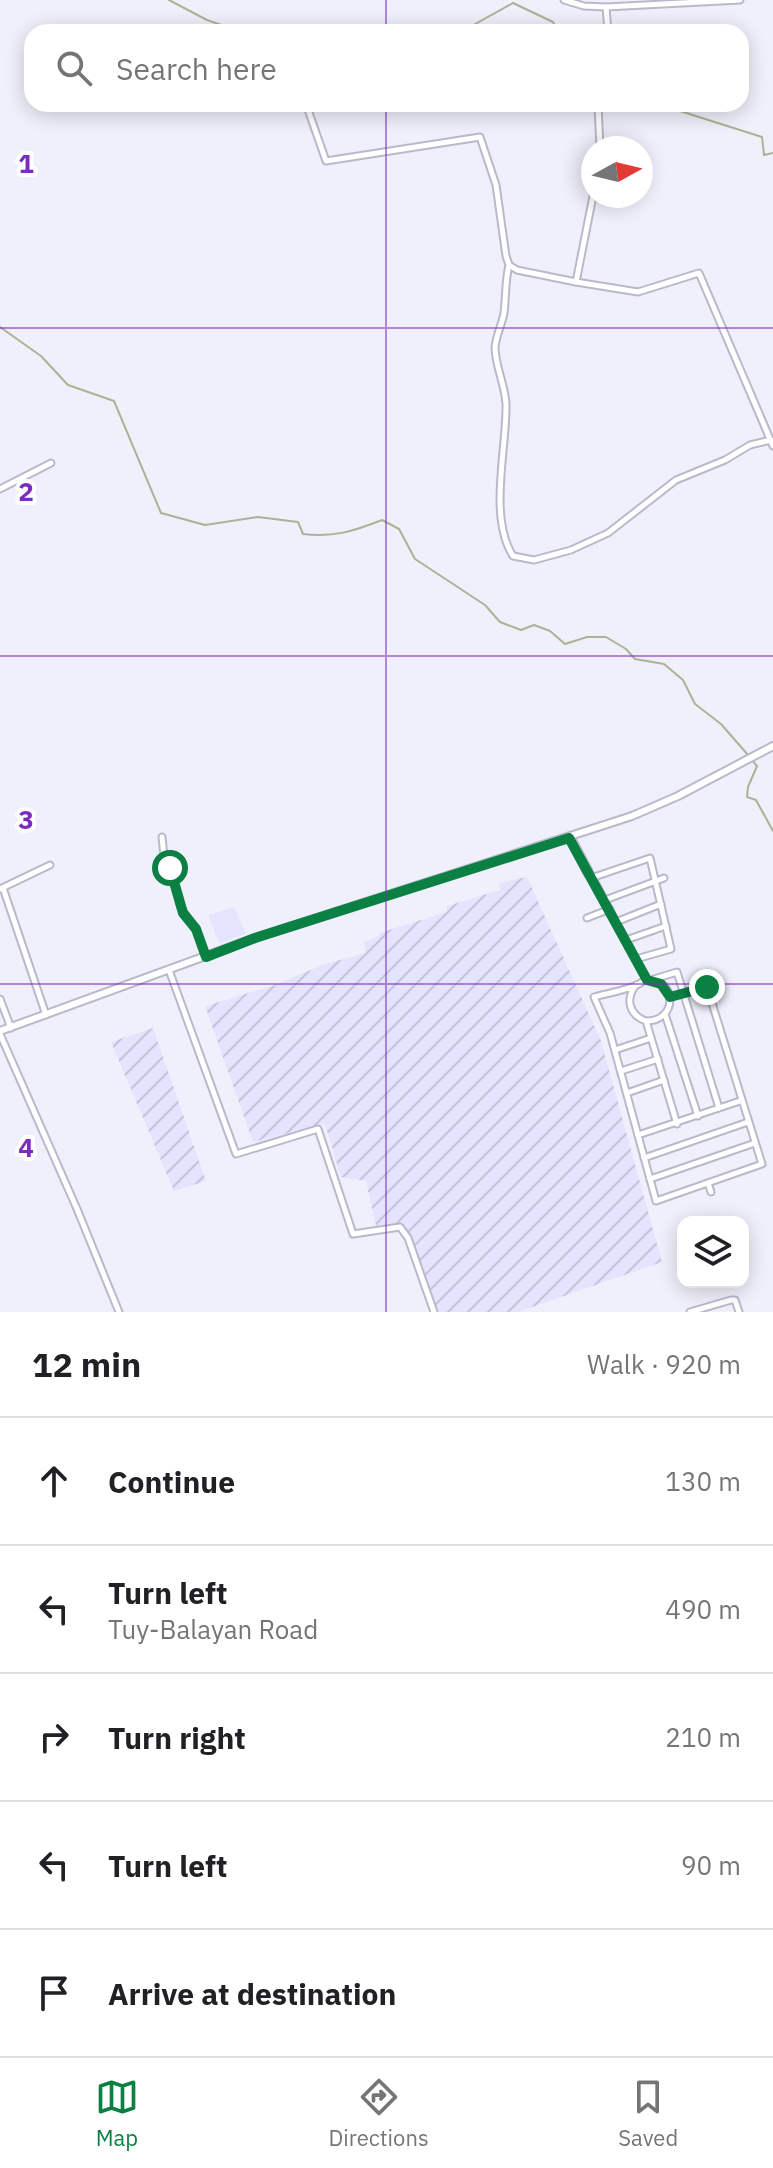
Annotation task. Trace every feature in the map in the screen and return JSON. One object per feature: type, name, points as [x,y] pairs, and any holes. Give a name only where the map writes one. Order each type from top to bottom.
[{"type":"main road","points":[[0,1033],[255,938],[570,837],[659,805],[770,748]]},
{"type":"street","points":[[564,0],[584,6],[606,7],[740,0]]},
{"type":"street","points":[[606,7],[607,24]]},
{"type":"street","points":[[309,112],[326,161],[480,137],[496,185],[509,265],[505,280],[504,316],[495,350],[506,406],[500,472],[502,511],[505,537],[513,556],[534,560],[571,550],[608,533],[676,480],[725,460],[750,445],[772,443],[699,273],[638,292],[517,270],[509,265]]},
{"type":"street","points":[[598,112],[599,136]]},
{"type":"street","points":[[576,282],[591,208]]},
{"type":"street","points":[[0,489],[51,463]]},
{"type":"street","points":[[162,837],[164,856],[183,913],[196,929],[206,957]]},
{"type":"street","points":[[570,837],[649,980],[665,987],[670,997],[670,1006],[665,1014],[657,1020],[646,1021],[635,1015],[629,1003],[636,985]]},
{"type":"street","points":[[593,879],[650,858],[671,949],[636,959]]},
{"type":"street","points":[[46,1015],[1,888],[50,865]]},
{"type":"street","points":[[605,900],[664,878]]},
{"type":"street","points":[[616,922],[661,904]]},
{"type":"street","points":[[587,918],[610,909]]},
{"type":"street","points":[[626,940],[666,926]]},
{"type":"street","points":[[169,970],[236,1154],[318,1129],[353,1234],[400,1227],[408,1238],[434,1312]]},
{"type":"street","points":[[670,997],[683,993],[707,987],[762,1164],[656,1201],[615,1050],[594,997],[677,972],[683,993],[719,1108]]},
{"type":"street","points":[[0,999],[11,1028]]},
{"type":"street","points":[[665,1014],[698,1116]]},
{"type":"street","points":[[646,1021],[677,1124]]},
{"type":"street","points":[[0,1033],[119,1312]]},
{"type":"street","points":[[615,1050],[651,1038]]},
{"type":"street","points":[[621,1071],[658,1059]]},
{"type":"street","points":[[627,1093],[664,1080]]},
{"type":"street","points":[[638,1135],[740,1101]]},
{"type":"street","points":[[644,1158],[748,1122]]},
{"type":"street","points":[[650,1179],[755,1143]]},
{"type":"street","points":[[708,1183],[711,1192]]},
{"type":"street","points":[[690,1312],[731,1300],[735,1300],[739,1312]]},
{"type":"shaded area","points":[[527,877],[601,1041],[662,1262],[518,1312],[437,1312],[411,1237],[398,1223],[376,1226],[366,1181],[341,1177],[325,1124],[253,1142],[205,1006],[366,953],[364,942],[379,936],[379,933],[447,912],[447,906],[500,890],[499,883]]},
{"type":"shaded area","points":[[234,907],[246,934],[219,943],[208,915]]},
{"type":"shaded area","points":[[153,1028],[206,1181],[174,1191],[111,1042]]},
{"type":"waterway","points":[[169,0],[218,24]]},
{"type":"waterway","points":[[475,24],[513,3],[554,24]]},
{"type":"waterway","points":[[683,112],[762,137],[764,155],[773,153]]},
{"type":"waterway","points":[[0,327],[41,356],[68,385],[114,401],[161,513],[205,525],[258,517],[298,522],[303,534],[314,535],[343,533],[382,520],[399,529],[415,559],[485,605],[500,622],[521,630],[534,625],[550,631],[565,644],[587,637],[606,637],[626,649],[635,659],[664,664],[683,680],[695,704],[721,724],[748,755]]},
{"type":"waterway","points":[[752,760],[757,766],[747,797],[756,800],[773,831]]},
{"type":"route","points":[[170,868],[183,913],[194,924],[206,957],[255,938],[569,838],[647,980],[657,981],[665,987],[670,997],[707,987]]}]
